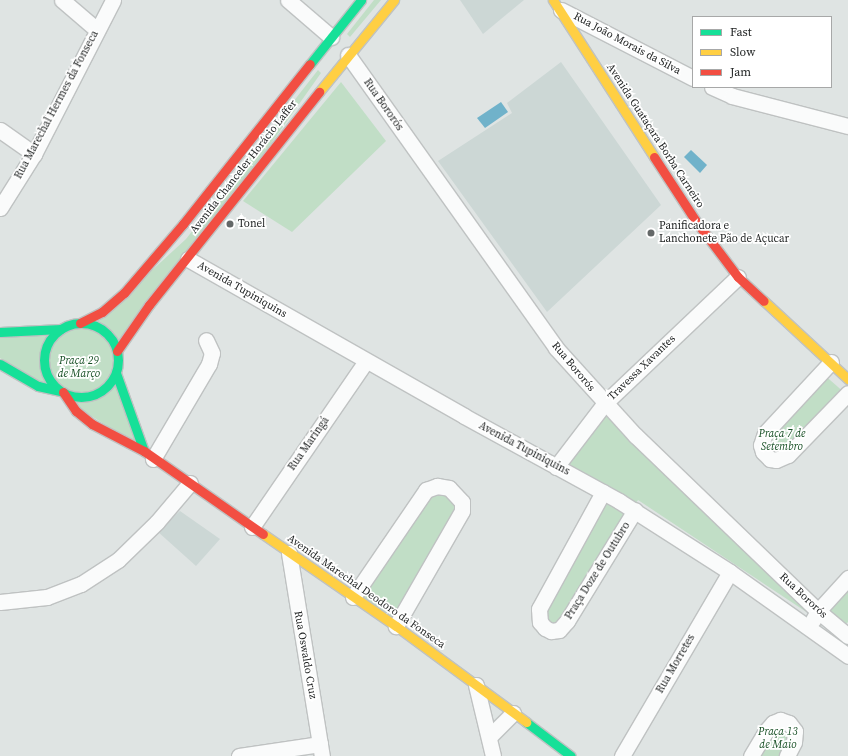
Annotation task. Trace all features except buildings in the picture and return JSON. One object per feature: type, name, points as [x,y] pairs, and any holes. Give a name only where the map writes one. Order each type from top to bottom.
[{"type":"main road","name":"Avenida Chanceler Horácio Laffer","points":[[80,323],[102,312],[124,293],[183,224],[360,0]]},
{"type":"main road","name":"Avenida Chanceler Horácio Laffer","points":[[117,351],[149,305],[188,259],[394,0]]},
{"type":"main road","name":"Avenida Guataçara Borba Carneiro","points":[[557,5],[695,220],[738,277],[848,379]]},
{"type":"main road","points":[[0,332],[61,330],[80,323],[99,328],[114,342],[117,351],[116,373],[148,455]]},
{"type":"main road","points":[[61,330],[51,340],[45,360],[50,380],[62,391]]},
{"type":"main road","points":[[0,364],[38,386],[88,396],[100,392],[110,384],[116,373]]},
{"type":"main road","name":"Avenida Marechal Deodoro da Fonseca","points":[[62,391],[76,411],[92,424],[148,455],[190,483],[288,553],[396,626],[571,756]]},
{"type":"street","points":[[62,0],[97,30]]},
{"type":"street","name":"Rua Marechal Hermes da Fonseca","points":[[0,208],[34,154],[113,0]]},
{"type":"street","points":[[288,0],[332,37]]},
{"type":"street","name":"Rua João Morais da Silva","points":[[557,5],[692,77]]},
{"type":"street","name":"Rua Bororós","points":[[348,56],[556,348],[605,403],[818,611],[848,635]]},
{"type":"street","points":[[714,88],[732,96],[848,126]]},
{"type":"street","points":[[0,130],[34,154]]},
{"type":"street","name":"Avenida Tupiniquins","points":[[188,259],[366,361],[636,510],[810,627],[848,656]]},
{"type":"street","name":"Travessa Xavantes","points":[[556,467],[605,403],[738,277]]},
{"type":"street","points":[[148,455],[209,364],[212,353],[206,340]]},
{"type":"street","name":"Rua Maringá","points":[[252,526],[366,361]]},
{"type":"street","points":[[831,362],[765,433],[761,445],[763,452],[770,459],[776,460],[788,455],[848,393]]},
{"type":"street","points":[[0,602],[47,597],[80,584],[118,560],[157,522],[190,483]]},
{"type":"street","points":[[353,596],[426,490],[437,486],[449,488],[456,493],[462,502],[462,510],[458,521],[396,626]]},
{"type":"street","name":"Praça Doze de Outubro","points":[[603,492],[539,609],[540,622],[545,628],[551,631],[559,630],[567,621],[636,510]]},
{"type":"street","name":"Rua Oswaldo Cruz","points":[[288,553],[321,750]]},
{"type":"street","name":"Rua Morretes","points":[[622,756],[730,572]]},
{"type":"street","points":[[810,627],[818,611],[848,578]]},
{"type":"street","points":[[476,685],[493,756]]},
{"type":"street","points":[[489,737],[513,712]]},
{"type":"street","points":[[752,756],[766,731],[780,720],[789,723],[795,731],[794,742],[787,756]]},
{"type":"street","points":[[240,756],[321,750]]},
{"type":"shaded area","points":[[460,0],[524,0],[483,34]]},
{"type":"shaded area","points":[[561,62],[661,205],[547,312],[438,161],[512,113],[507,103]]},
{"type":"shaded area","points":[[180,511],[220,539],[196,566],[157,531]]},
{"type":"green space","points":[[374,0],[381,0],[350,37],[347,34]]},
{"type":"green space","name":"Praça 29 de Março","points":[[318,70],[321,73],[120,357],[119,365],[137,445],[0,358],[0,334],[47,333],[111,308],[186,239]]},
{"type":"green space","points":[[341,82],[386,141],[292,232],[243,201]]},
{"type":"green space","name":"Praça 7 de Setembro","points":[[822,373],[846,394],[790,453],[770,458],[764,439]]},
{"type":"green space","points":[[601,411],[811,615],[638,500],[565,620],[559,627],[546,624],[542,608],[608,487],[562,462]]},
{"type":"green space","points":[[439,489],[460,502],[396,619],[357,594],[422,496]]},
{"type":"green space","points":[[848,582],[848,622],[843,627],[823,609]]},
{"type":"green space","name":"Praça 13 de Maio","points":[[783,724],[791,734],[782,756],[753,756],[769,730]]},
{"type":"water","points":[[501,102],[508,112],[485,128],[477,118]]},
{"type":"water","points":[[691,150],[707,165],[700,173],[684,157]]},
{"type":"traffic: fast","points":[[310,64],[361,0]]},
{"type":"traffic: fast","points":[[81,323],[95,326],[107,334],[115,346],[118,360],[115,374],[107,386],[95,394],[81,397],[67,394],[55,386],[47,374],[44,360],[47,346],[55,334],[67,326],[81,323]]},
{"type":"traffic: fast","points":[[0,332],[61,329]]},
{"type":"traffic: fast","points":[[0,364],[38,386],[60,391]]},
{"type":"traffic: fast","points":[[116,373],[144,451]]},
{"type":"traffic: fast","points":[[526,722],[571,756]]},
{"type":"traffic: slow","points":[[319,92],[394,0]]},
{"type":"traffic: slow","points":[[553,0],[654,157]]},
{"type":"traffic: slow","points":[[764,301],[848,379]]},
{"type":"traffic: slow","points":[[263,534],[396,626],[526,722]]},
{"type":"traffic: jam","points":[[80,323],[102,312],[124,293],[183,224],[310,64]]},
{"type":"traffic: jam","points":[[117,351],[149,305],[319,92]]},
{"type":"traffic: jam","points":[[654,157],[695,220],[738,277],[764,301]]},
{"type":"traffic: jam","points":[[63,392],[76,411],[92,424],[144,451],[263,534]]},
{"type":"place","name":"Tonel","points":[[230,224]]},
{"type":"place","name":"Panificadora e Lanchonete Pão de Açucar","points":[[651,233]]}]
